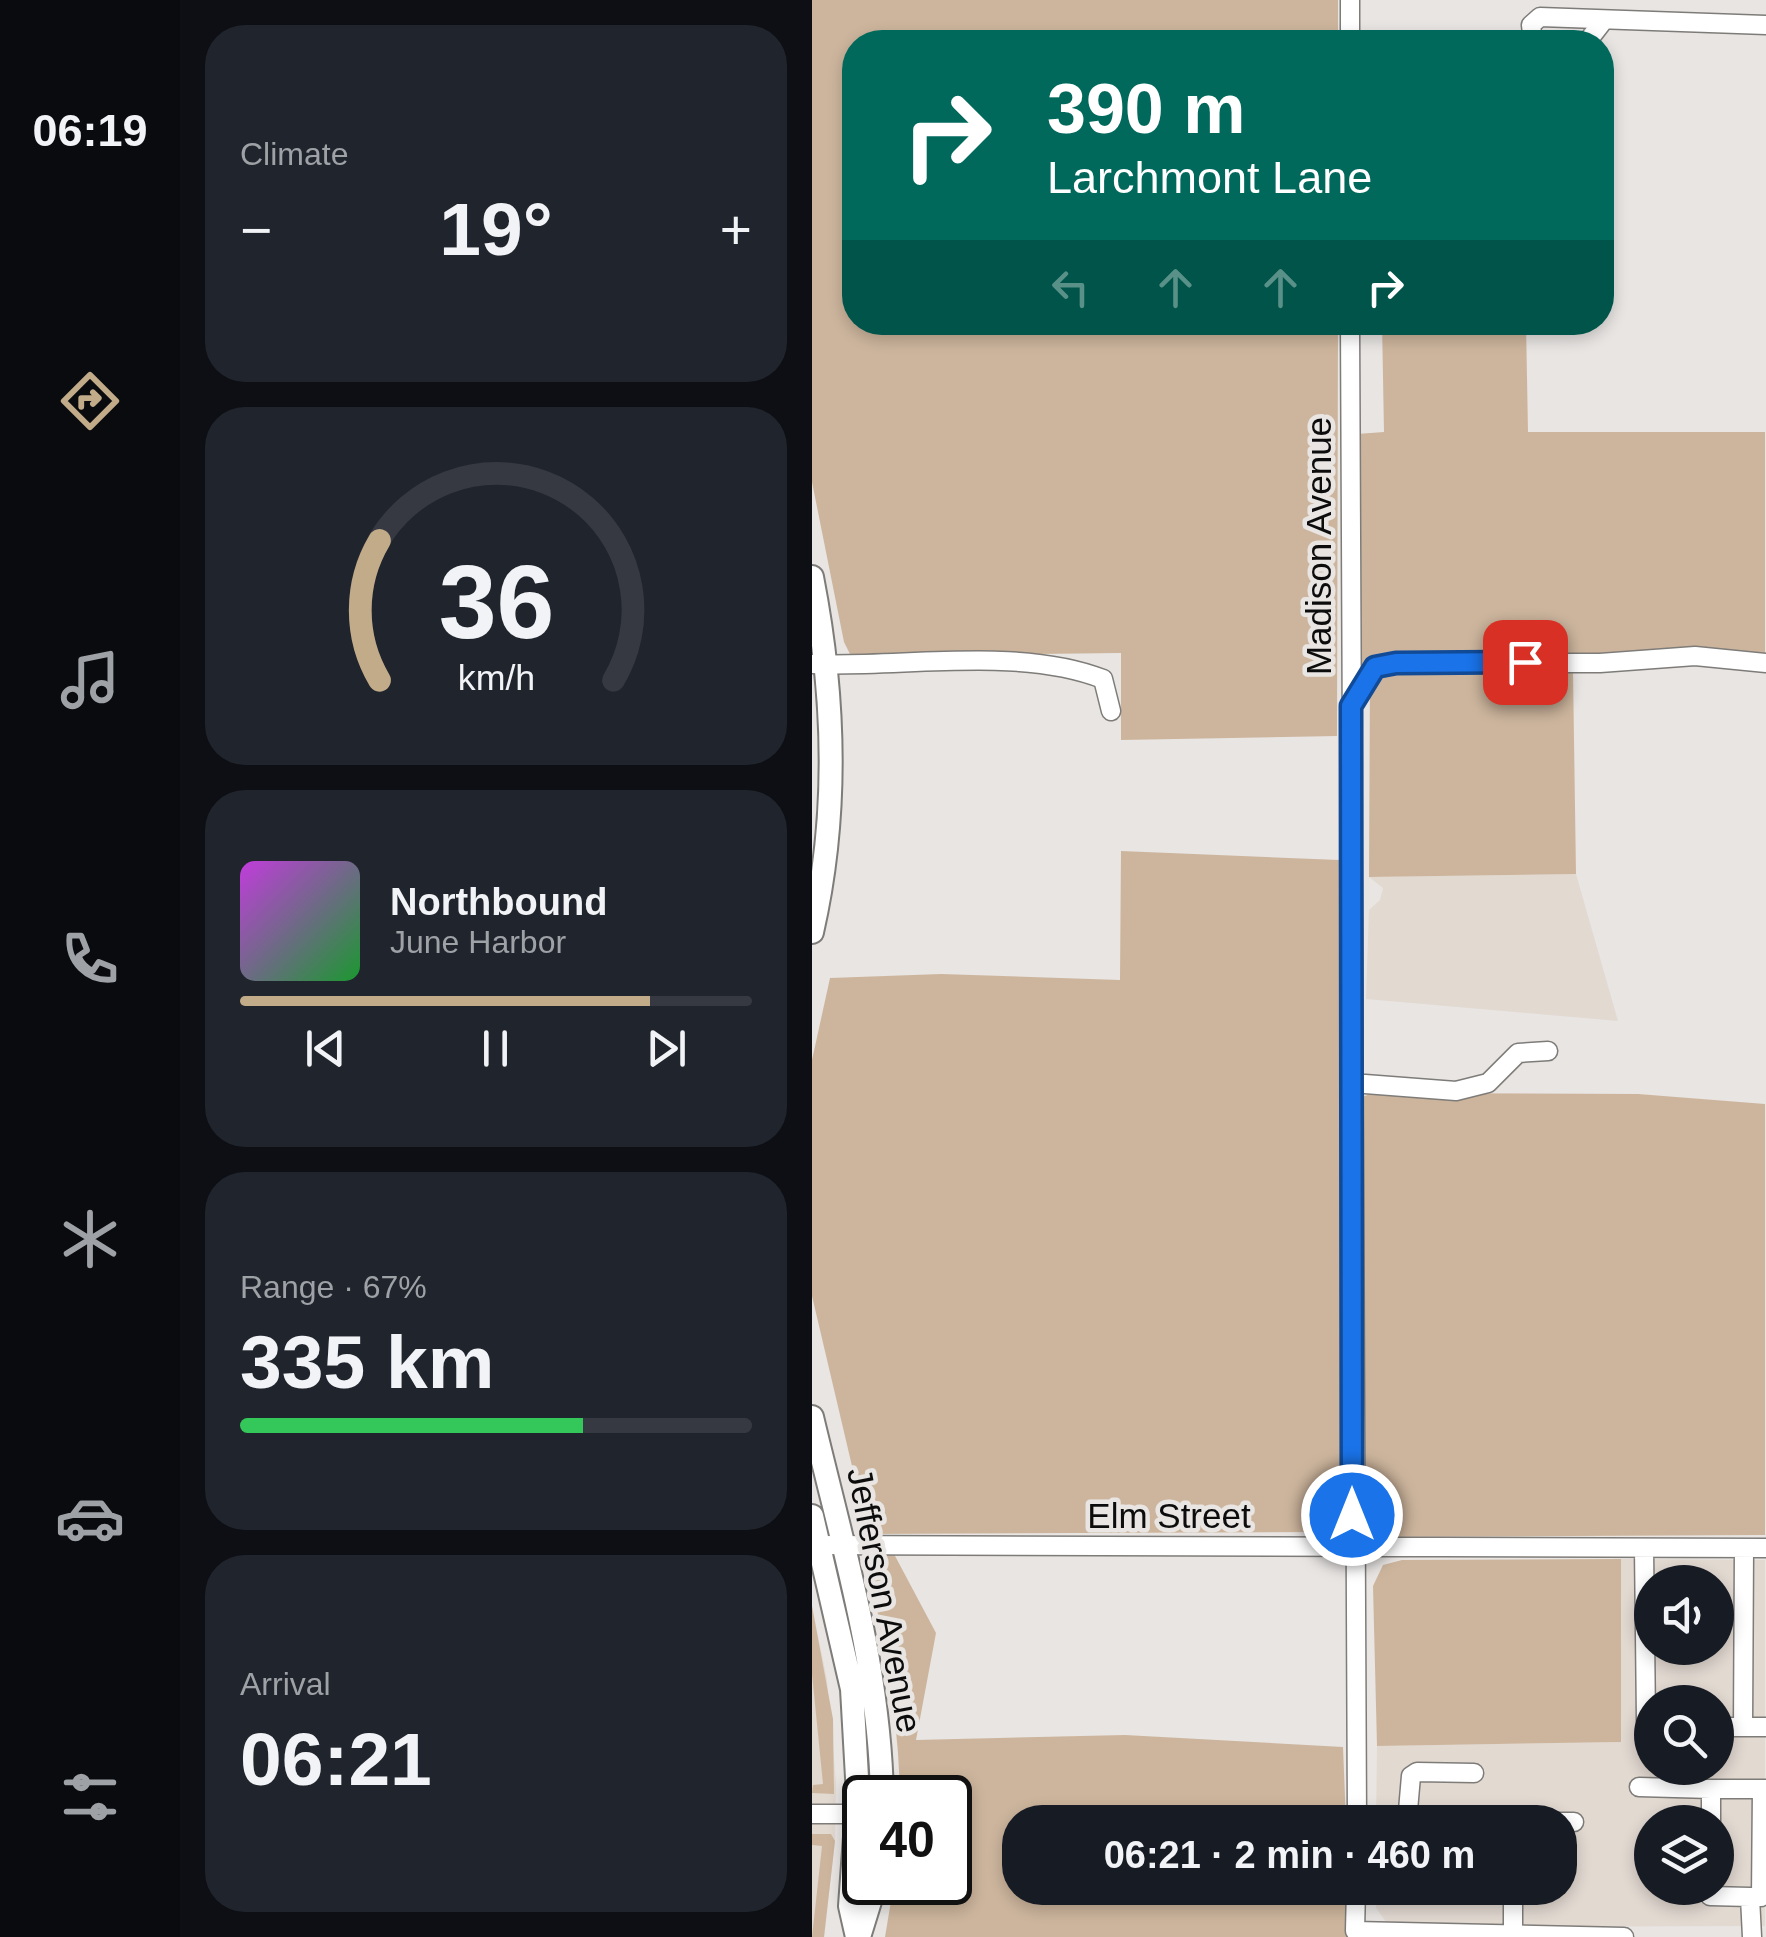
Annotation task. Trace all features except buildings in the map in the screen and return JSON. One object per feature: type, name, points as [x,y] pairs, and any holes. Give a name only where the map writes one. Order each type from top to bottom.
[{"type":"main road","points":[[812,577],[830,794],[822,890],[812,932]]},
{"type":"main road","name":"Jefferson Avenue","points":[[812,1417],[846,1545],[879,1716],[881,1775]]},
{"type":"main road","name":"Jefferson Avenue","points":[[812,1516],[815,1545],[852,1689],[856,1775]]},
{"type":"main road","name":"Jefferson Avenue","points":[[850,1905],[858,1937]]},
{"type":"main road","name":"Jefferson Avenue","points":[[858,1937],[868,1905]]},
{"type":"street","points":[[1350,0],[1350,30]]},
{"type":"street","points":[[1532,30],[1531,25],[1540,17],[1766,25]]},
{"type":"street","points":[[1596,30],[1604,20]]},
{"type":"street","name":"Madison Avenue","points":[[1350,335],[1357,1805]]},
{"type":"street","points":[[1351,706],[1375,667],[1396,663],[1600,663],[1695,656],[1766,663]]},
{"type":"street","points":[[820,664],[1020,664],[1080,671],[1103,679],[1111,711]]},
{"type":"street","points":[[1352,1083],[1456,1091],[1488,1083],[1518,1052],[1548,1051]]},
{"type":"street","name":"Elm Street","points":[[815,1545],[1766,1548]]},
{"type":"street","points":[[1644,1548],[1646,1685]]},
{"type":"street","points":[[1742,1727],[1744,1548]]},
{"type":"street","points":[[1734,1727],[1766,1727]]},
{"type":"street","points":[[1408,1805],[1411,1776],[1417,1772],[1474,1772]]},
{"type":"street","points":[[1639,1787],[1764,1789],[1761,1897],[1734,1897]]},
{"type":"street","points":[[1711,1789],[1711,1805]]},
{"type":"street","points":[[812,1814],[842,1814]]},
{"type":"street","points":[[1750,1897],[1752,1937]]},
{"type":"street","points":[[1355,1905],[1354,1934],[1624,1937]]},
{"type":"street","points":[[1513,1905],[1513,1936]]},
{"type":"shaded area","points":[[812,0],[1338,0],[1338,30],[842,30],[842,335],[1338,335],[1337,736],[1121,740],[1121,653],[851,656],[844,642],[812,482]]},
{"type":"shaded area","points":[[1382,335],[1526,335],[1528,432],[1765,432],[1765,671],[1665,664],[1573,672],[1576,874],[1369,877],[1370,680],[1359,662],[1357,434],[1384,432]]},
{"type":"shaded area","points":[[1121,851],[1339,860],[1345,1513],[1335,1526],[1317,1532],[868,1534],[812,1296],[812,1060],[830,978],[941,974],[1120,980]]},
{"type":"shaded area","points":[[1576,874],[1618,1021],[1366,999],[1369,910],[1380,900],[1383,888],[1369,877]]},
{"type":"shaded area","points":[[1373,1093],[1638,1094],[1765,1104],[1765,1535],[1374,1537],[1364,1529],[1362,1097]]},
{"type":"shaded area","points":[[894,1554],[936,1633],[916,1740],[1125,1735],[1343,1747],[1345,1805],[1002,1805],[1002,1905],[1347,1905],[1347,1937],[885,1937],[890,1905],[972,1905],[972,1775],[899,1775],[894,1709],[868,1565],[876,1557]]},
{"type":"shaded area","points":[[1621,1559],[1765,1560],[1765,1926],[1395,1927],[1386,1922],[1376,1905],[1577,1905],[1577,1805],[1376,1805],[1377,1746],[1621,1742]]},
{"type":"shaded area","points":[[1621,1559],[1621,1742],[1377,1746],[1373,1586],[1383,1565],[1402,1560]]},
{"type":"shaded area","points":[[812,1606],[827,1680],[836,1783],[835,1841],[824,1937],[812,1937]]},
{"type":"shaded area","points":[[812,1606],[833,1719],[834,1794],[812,1793],[813,1785],[823,1784],[812,1674]]},
{"type":"shaded area","points":[[812,1834],[831,1834],[835,1841],[824,1937],[812,1937],[822,1846],[812,1845]]},
{"type":"route","points":[[1352,1515],[1351,706],[1375,667],[1396,663],[1525,662]]}]
